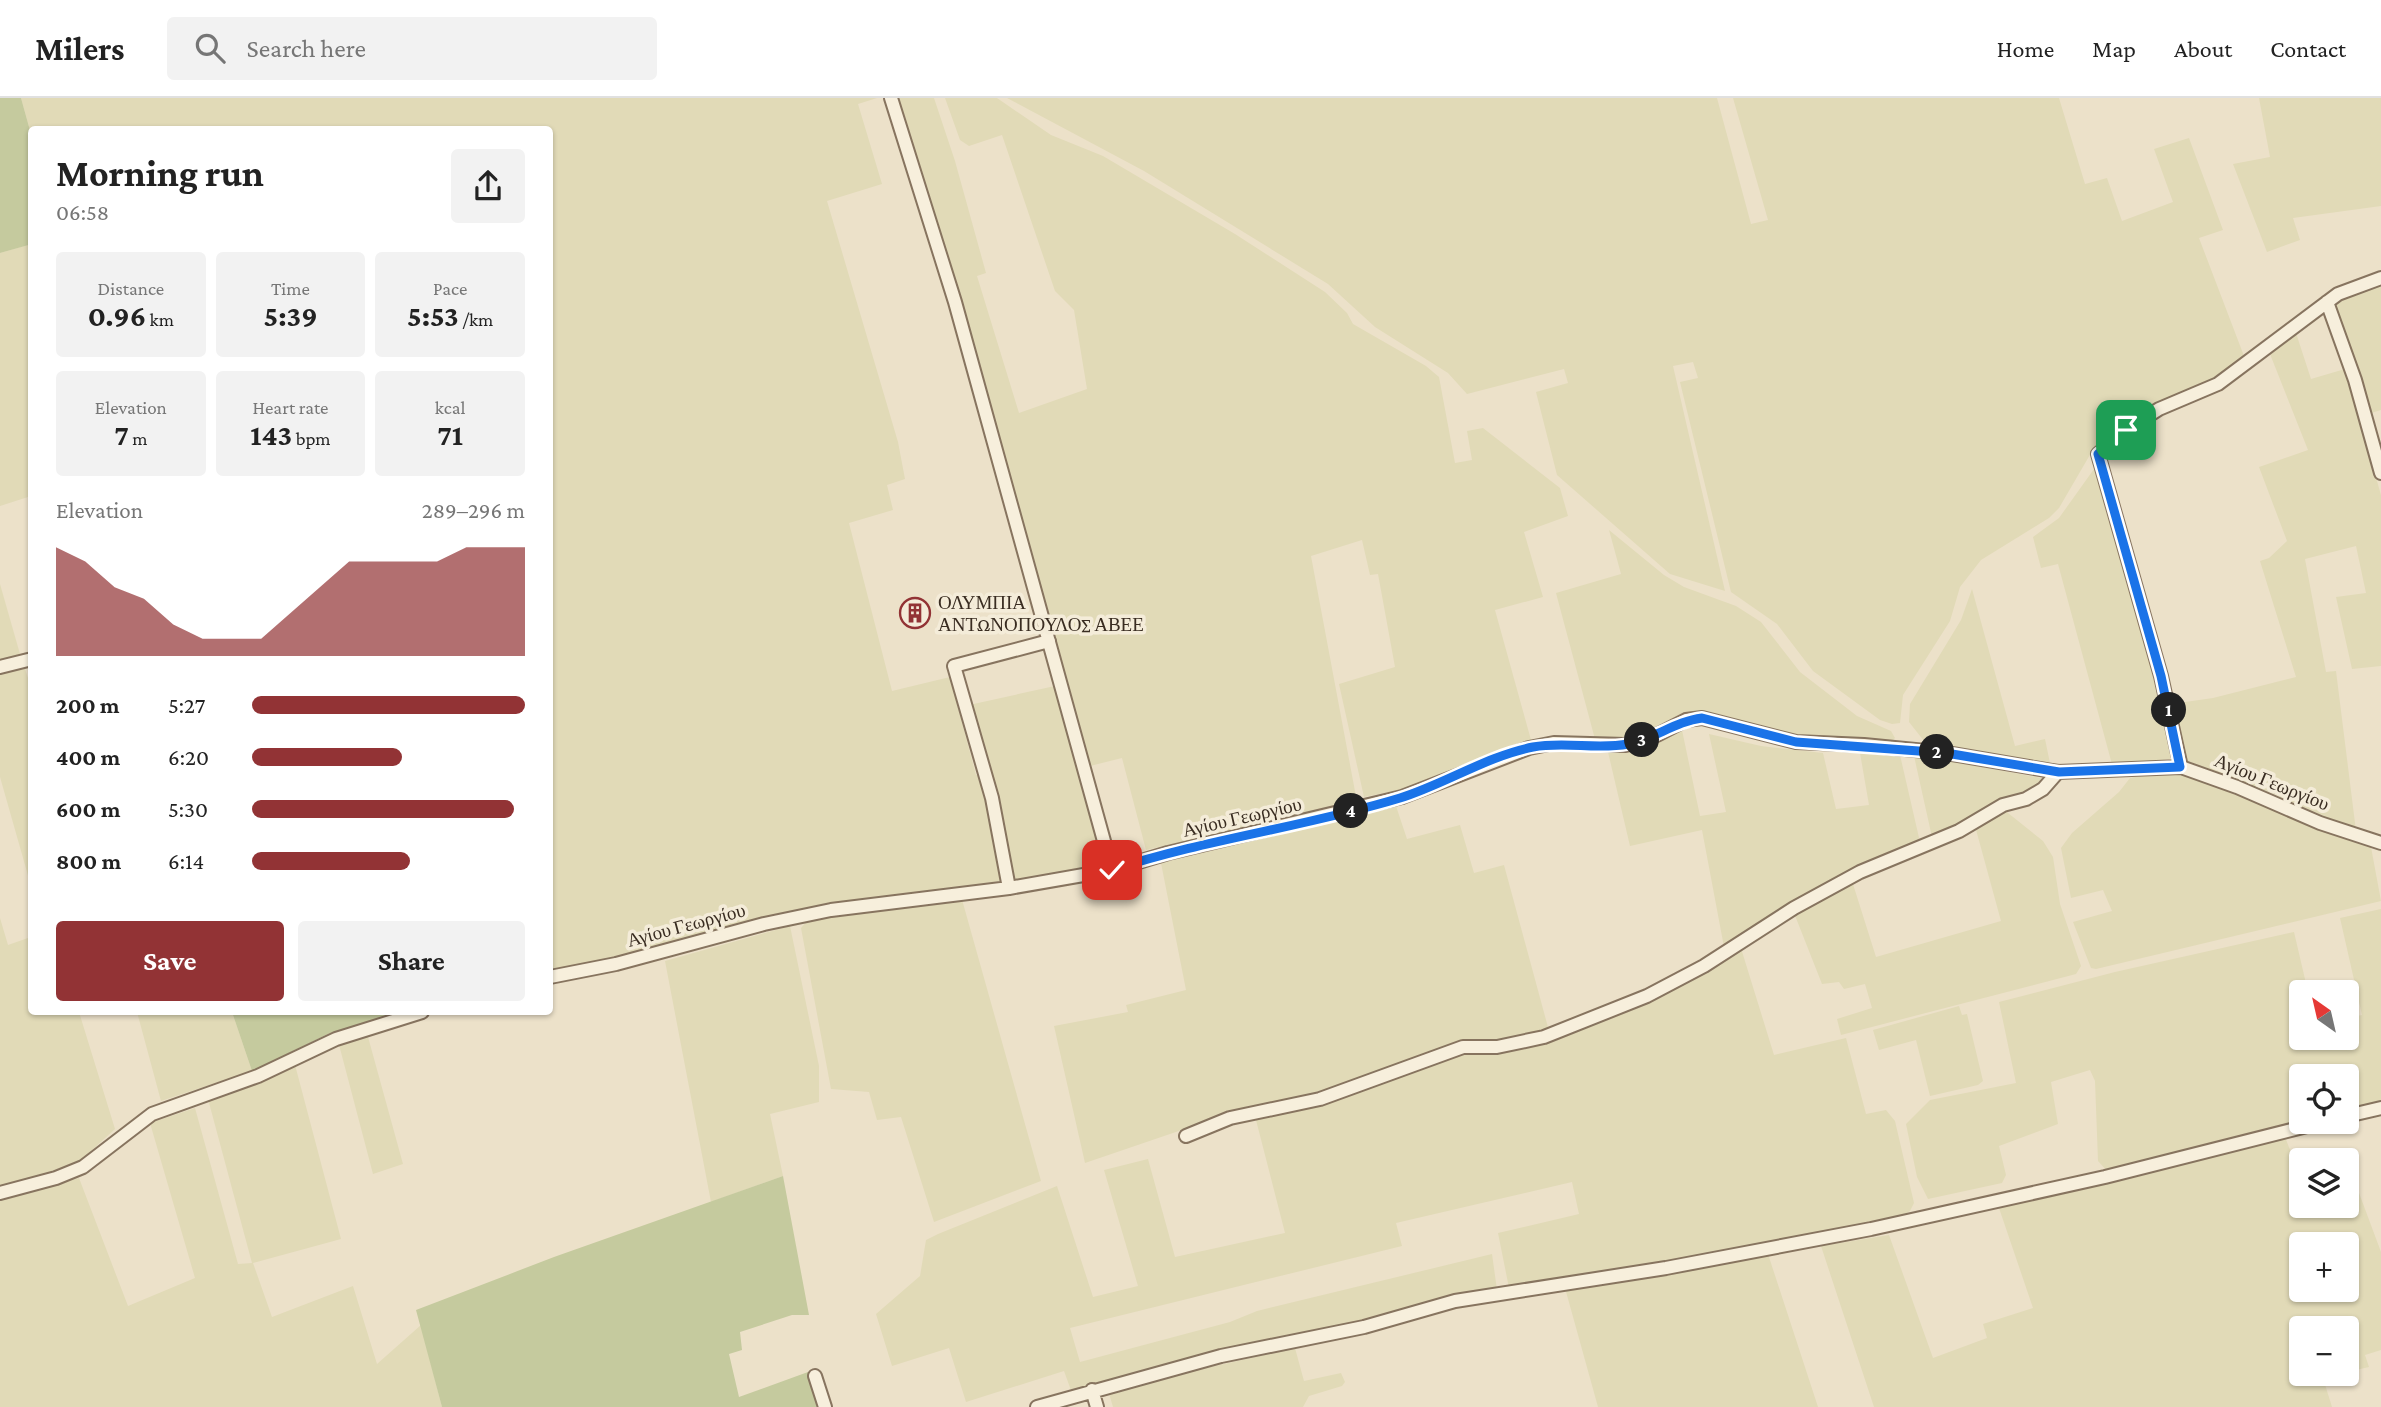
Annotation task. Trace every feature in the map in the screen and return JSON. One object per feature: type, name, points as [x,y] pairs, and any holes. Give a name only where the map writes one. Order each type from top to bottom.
[{"type":"street","points":[[891,98],[955,302],[1112,870]]},
{"type":"street","points":[[2180,767],[2161,676],[2098,454],[2126,430],[2159,409],[2218,383],[2338,294],[2381,278]]},
{"type":"street","points":[[2326,302],[2355,380],[2381,473]]},
{"type":"street","points":[[1009,888],[989,787],[954,666],[1049,641]]},
{"type":"street","points":[[0,667],[28,660]]},
{"type":"street","name":"Αγίου Γεωργίου","points":[[553,976],[616,964],[764,924],[831,910],[1009,888],[1112,870],[1168,853],[1402,797],[1529,748],[1554,743],[1626,745],[1657,735],[1686,720],[1702,718],[1796,742],[1946,753],[2059,772],[2180,767],[2226,782],[2320,823],[2381,843]]},
{"type":"street","points":[[1186,1136],[1230,1118],[1320,1099],[1463,1047],[1497,1046],[1544,1037],[1636,1000],[1704,966],[1749,935],[1860,872],[1938,841],[2003,805],[2026,799],[2043,789],[2059,772]]},
{"type":"street","points":[[0,1193],[83,1167],[152,1114],[258,1076],[336,1039],[412,1015]]},
{"type":"street","points":[[2359,1113],[2381,1108]]},
{"type":"street","points":[[1037,1407],[1221,1356],[1364,1327],[1455,1300],[1666,1268],[1871,1229],[2105,1177],[2289,1131]]},
{"type":"street","points":[[815,1376],[825,1407]]},
{"type":"street","points":[[1092,1390],[1097,1407]]},
{"type":"shaded area","points":[[21,98],[877,98],[858,104],[882,184],[827,201],[898,442],[905,479],[887,485],[893,510],[849,523],[892,691],[950,677],[976,775],[987,773],[969,705],[1064,684],[894,98],[934,98],[955,161],[986,273],[977,276],[1019,413],[1087,389],[1074,310],[1055,291],[1002,135],[969,146],[960,140],[945,98],[997,98],[1051,135],[1103,156],[1235,234],[1325,292],[1347,313],[1353,324],[1426,366],[1439,377],[1455,463],[1472,460],[1467,431],[1483,428],[1560,488],[1568,516],[1524,532],[1543,597],[1495,610],[1531,740],[1409,788],[1364,797],[1339,684],[1395,667],[1378,574],[1370,575],[1362,540],[1311,556],[1357,802],[1146,850],[1122,758],[1082,768],[1108,866],[1011,884],[1006,880],[834,906],[726,927],[643,953],[553,972],[553,126],[29,126]]},
{"type":"shaded area","points":[[1007,98],[1717,98],[1751,224],[1768,220],[1733,98],[2059,98],[2085,184],[2107,178],[2122,221],[2173,202],[2154,149],[2189,138],[2223,230],[2199,238],[2244,356],[2216,377],[2167,398],[2128,422],[2091,453],[2059,508],[2049,518],[1981,560],[1960,587],[1950,621],[1903,695],[1900,723],[1892,724],[1880,720],[1813,671],[1777,624],[1731,592],[1680,382],[1698,378],[1693,362],[1673,366],[1725,591],[1670,574],[1557,475],[1536,392],[1568,383],[1564,369],[1467,394],[1448,373],[1375,327],[1328,284],[1144,171]]},
{"type":"shaded area","points":[[2259,98],[2381,98],[2381,206],[2293,218],[2300,240],[2267,252],[2233,164],[2270,157]]},
{"type":"shaded area","points":[[28,245],[28,497],[0,506],[0,253]]},
{"type":"shaded area","points":[[2381,284],[2381,410],[2368,414],[2331,304],[2339,298]]},
{"type":"shaded area","points":[[2296,333],[2311,379],[2345,369],[2381,495],[2381,666],[2352,669],[2336,597],[2366,593],[2356,546],[2305,559],[2326,672],[2336,671],[2356,831],[2272,793],[2187,761],[2182,753],[2171,704],[2213,698],[2296,677],[2260,561],[2269,558],[2287,541],[2259,467],[2308,450],[2270,354]]},
{"type":"shaded area","points":[[2094,469],[2160,688],[2172,753],[2170,759],[2113,768],[2058,564],[2041,568],[2033,537],[2059,518]]},
{"type":"shaded area","points":[[1609,530],[1664,575],[1684,587],[1736,606],[1761,622],[1800,672],[1857,716],[1891,731],[1895,738],[1891,742],[1795,740],[1712,717],[1641,737],[1596,743],[1556,593],[1621,574]]},
{"type":"shaded area","points":[[0,584],[20,654],[0,660]]},
{"type":"shaded area","points":[[1972,589],[2015,746],[2045,739],[2051,768],[1928,746],[1909,722],[1910,704],[1961,620]]},
{"type":"shaded area","points":[[24,666],[28,678],[28,875],[0,777],[0,674]]},
{"type":"shaded area","points":[[1682,730],[1700,816],[1726,812],[1709,734],[1761,746],[1823,753],[1836,809],[1869,805],[1860,753],[1900,755],[1920,842],[1724,947],[1702,830],[1630,846],[1608,752],[1645,748]]},
{"type":"shaded area","points":[[1914,756],[2046,779],[2026,795],[1993,806],[1932,837]]},
{"type":"shaded area","points":[[2167,771],[2207,779],[2371,847],[2381,901],[2091,968],[2073,922],[2112,911],[2103,890],[2071,898],[2061,848],[2072,833],[2119,792],[2130,778]]},
{"type":"shaded area","points":[[1396,806],[1407,839],[1460,825],[1474,873],[1504,865],[1549,1031],[1496,1044],[1463,1040],[1319,1095],[1211,1120],[1085,1163],[1054,1026],[1128,1012],[1126,1005],[1186,990],[1161,863]]},
{"type":"shaded area","points":[[2003,809],[2043,841],[2053,857],[2060,904],[2081,966],[2076,974],[1841,1035],[1837,1019],[1872,1008],[1865,984],[1844,989],[1839,982],[1822,984],[1794,913],[1852,881],[1876,957],[2001,921],[1975,826]]},
{"type":"shaded area","points":[[961,896],[1041,1181],[934,1222],[901,1117],[877,1120],[869,1092],[831,1089],[801,928],[807,921]]},
{"type":"shaded area","points":[[2381,909],[2381,1105],[2359,1110],[2359,1064],[2289,1064],[2289,1125],[2108,1172],[2098,1161],[2095,1081],[2090,1070],[2051,1082],[2058,1124],[1999,1146],[2006,1175],[2002,1183],[1928,1199],[1917,1177],[1906,1124],[1930,1100],[2016,1083],[1999,1002],[2115,972],[2294,932],[2305,980],[2289,980],[2289,1050],[2359,1050],[2359,1016],[2362,1015],[2359,980],[2354,980],[2340,918]]},
{"type":"shaded area","points":[[0,918],[8,945],[28,938],[28,1015],[80,1015],[115,1129],[80,1161],[54,1175],[0,1188]]},
{"type":"shaded area","points":[[790,926],[819,1066],[819,1102],[770,1114],[783,1176],[711,1202],[665,961]]},
{"type":"shaded area","points":[[1740,945],[1774,1055],[1846,1038],[1866,1114],[1886,1110],[1895,1121],[1914,1203],[1910,1211],[1894,1221],[1664,1265],[1509,1288],[1498,1233],[1579,1214],[1572,1182],[1396,1223],[1402,1246],[1070,1328],[1080,1362],[1230,1322],[1257,1311],[1492,1254],[1497,1290],[1454,1297],[1072,1393],[1064,1371],[966,1402],[949,1348],[892,1366],[876,1314],[920,1276],[926,1240],[938,1234],[1057,1186],[1093,1297],[1138,1286],[1104,1170],[1148,1159],[1175,1257],[1285,1233],[1256,1120],[1341,1098],[1463,1053],[1545,1040]]},
{"type":"shaded area","points":[[1959,1006],[1962,1015],[1967,1014],[1983,1081],[1978,1085],[1930,1096],[1916,1040],[1879,1050],[1873,1030]]},
{"type":"shaded area","points":[[138,1015],[233,1015],[252,1071],[161,1101]]},
{"type":"shaded area","points":[[365,1026],[403,1164],[373,1174],[337,1037]]},
{"type":"shaded area","points":[[294,1061],[341,1239],[253,1263],[272,1317],[353,1286],[377,1364],[421,1325],[442,1407],[0,1407],[0,1201],[79,1178],[128,1306],[195,1278],[150,1123],[195,1108],[238,1264],[252,1263],[208,1099]]},
{"type":"shaded area","points":[[2285,1137],[2289,1148],[2289,1218],[2359,1218],[2359,1193],[2381,1252],[2381,1350],[2365,1355],[2369,1367],[2359,1369],[2359,1316],[2289,1316],[2289,1386],[2325,1386],[2332,1407],[1874,1407],[1821,1246],[1889,1235],[1933,1358],[1987,1338],[1983,1324],[2033,1308],[1999,1208]]},
{"type":"shaded area","points":[[1768,1254],[1818,1407],[1598,1407],[1565,1288]]},
{"type":"shaded area","points":[[1295,1348],[1304,1381],[1341,1373],[1345,1382],[1342,1386],[1309,1396],[1303,1407],[1113,1407],[1108,1390]]},
{"type":"green space","points":[[0,98],[21,98],[29,126],[28,245],[0,253]]},
{"type":"green space","points":[[233,1015],[393,1015],[330,1033],[252,1071]]},
{"type":"green space","points":[[783,1176],[809,1315],[792,1315],[740,1332],[742,1350],[729,1354],[739,1397],[808,1372],[817,1407],[442,1407],[416,1310],[554,1257]]},
{"type":"place","name":"ΟΛΥΜΠΙΑ ΑΝΤΩΝΟΠΟΥΛΟΣ ΑΒΕΕ","points":[[915,613]]},
{"type":"route","points":[[1112,870],[1168,853],[1402,797],[1529,748],[1554,743],[1626,745],[1657,735],[1686,720],[1702,718],[1722,722],[1746,732],[1796,742],[1946,753],[2029,769],[2084,772],[2161,765],[2180,767],[2161,676],[2098,454],[2126,430]]}]
